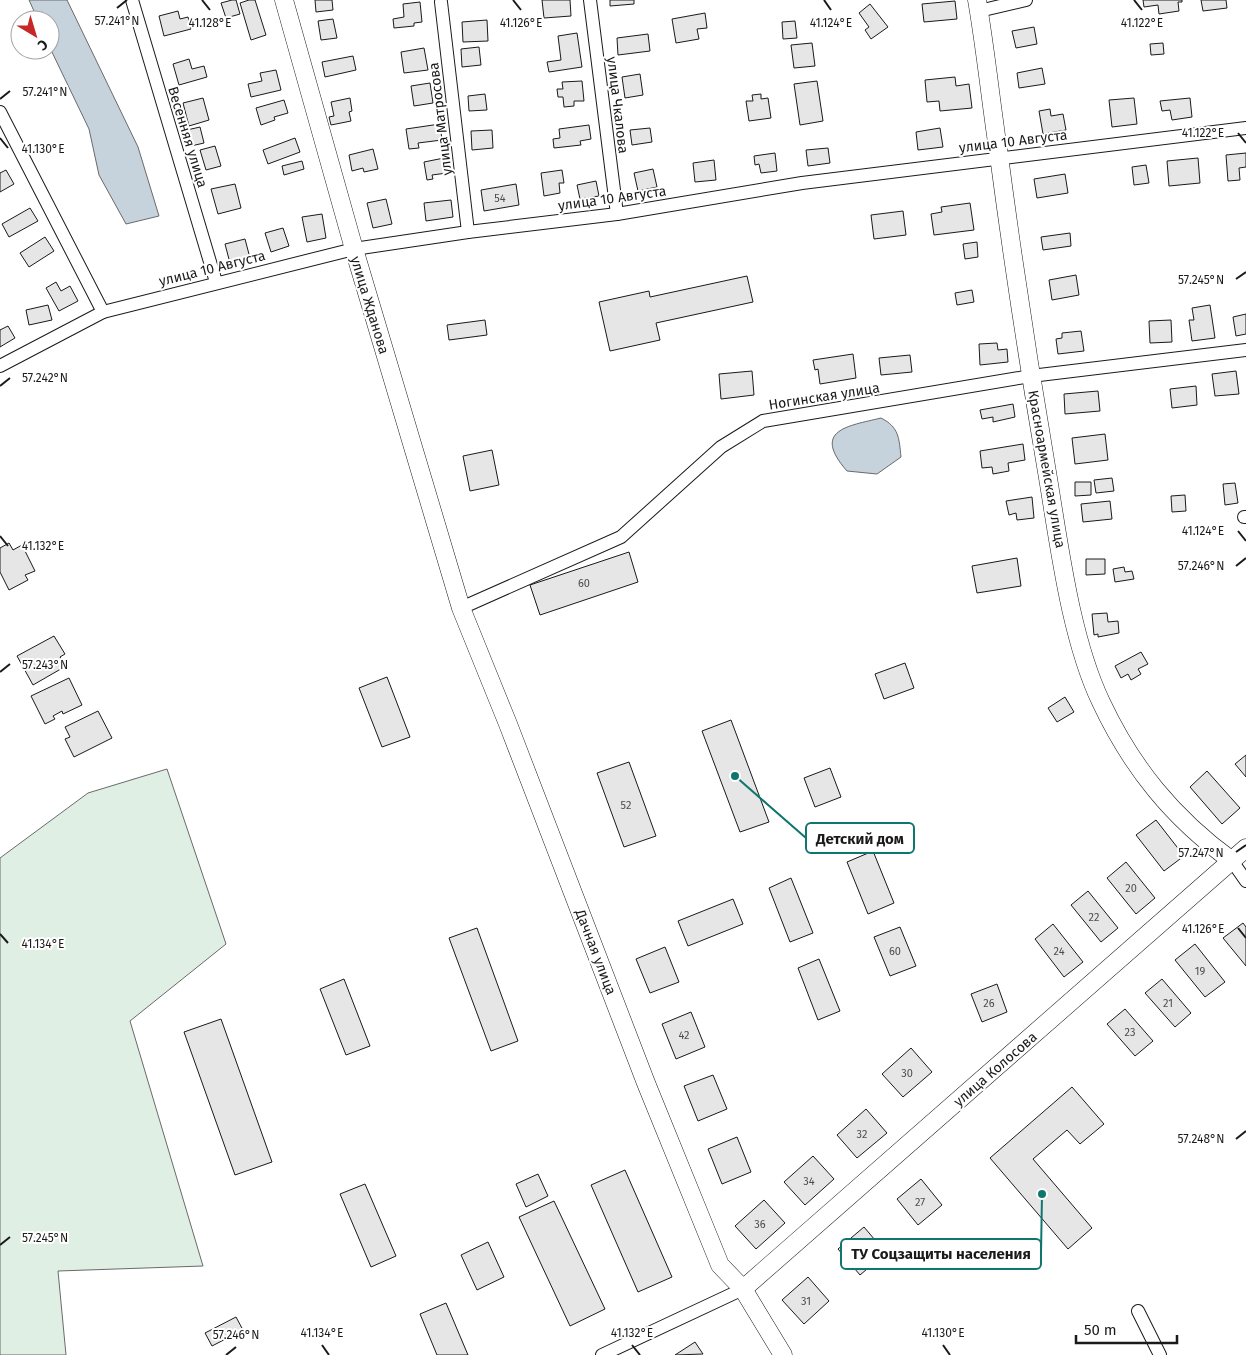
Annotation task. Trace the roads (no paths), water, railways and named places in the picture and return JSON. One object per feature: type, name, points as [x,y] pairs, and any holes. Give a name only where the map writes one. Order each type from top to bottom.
[{"type":"main road","name":"улица Жданова","points":[[284,0],[354,250],[461,608]]},
{"type":"main road","name":"Красноармейская улица","points":[[978,5],[1031,376],[1069,594],[1084,656],[1101,702],[1132,756],[1166,804],[1199,837],[1232,861]]},
{"type":"main road","name":"Дачная улица","points":[[461,608],[508,724],[646,1083],[720,1265],[743,1289],[783,1355]]},
{"type":"main road","name":"улица Колосова","points":[[743,1289],[1246,848]]},
{"type":"street","name":"Весенняя улица","points":[[132,0],[216,282]]},
{"type":"street","name":"улица Чкалова","points":[[590,0],[618,214]]},
{"type":"street","points":[[978,5],[1026,0]]},
{"type":"street","name":"улица Матросова","points":[[441,2],[468,232]]},
{"type":"street","points":[[0,112],[103,312]]},
{"type":"street","name":"улица 10 Августа","points":[[0,366],[103,312],[216,282],[354,250],[468,232],[618,214],[802,183],[999,157],[1246,128]]},
{"type":"street","name":"Ногинская улица","points":[[461,608],[621,537],[722,447],[763,421],[1031,376],[1246,350]]},
{"type":"street","name":"Красноармейская улица","points":[[1232,861],[1246,882]]},
{"type":"street","points":[[602,1355],[743,1289]]},
{"type":"street","points":[[1138,1311],[1160,1355]]},
{"type":"place","name":"Детский дом","points":[[735,776]]},
{"type":"place","name":"ТУ Соцзащиты населения","points":[[1042,1194]]}]
